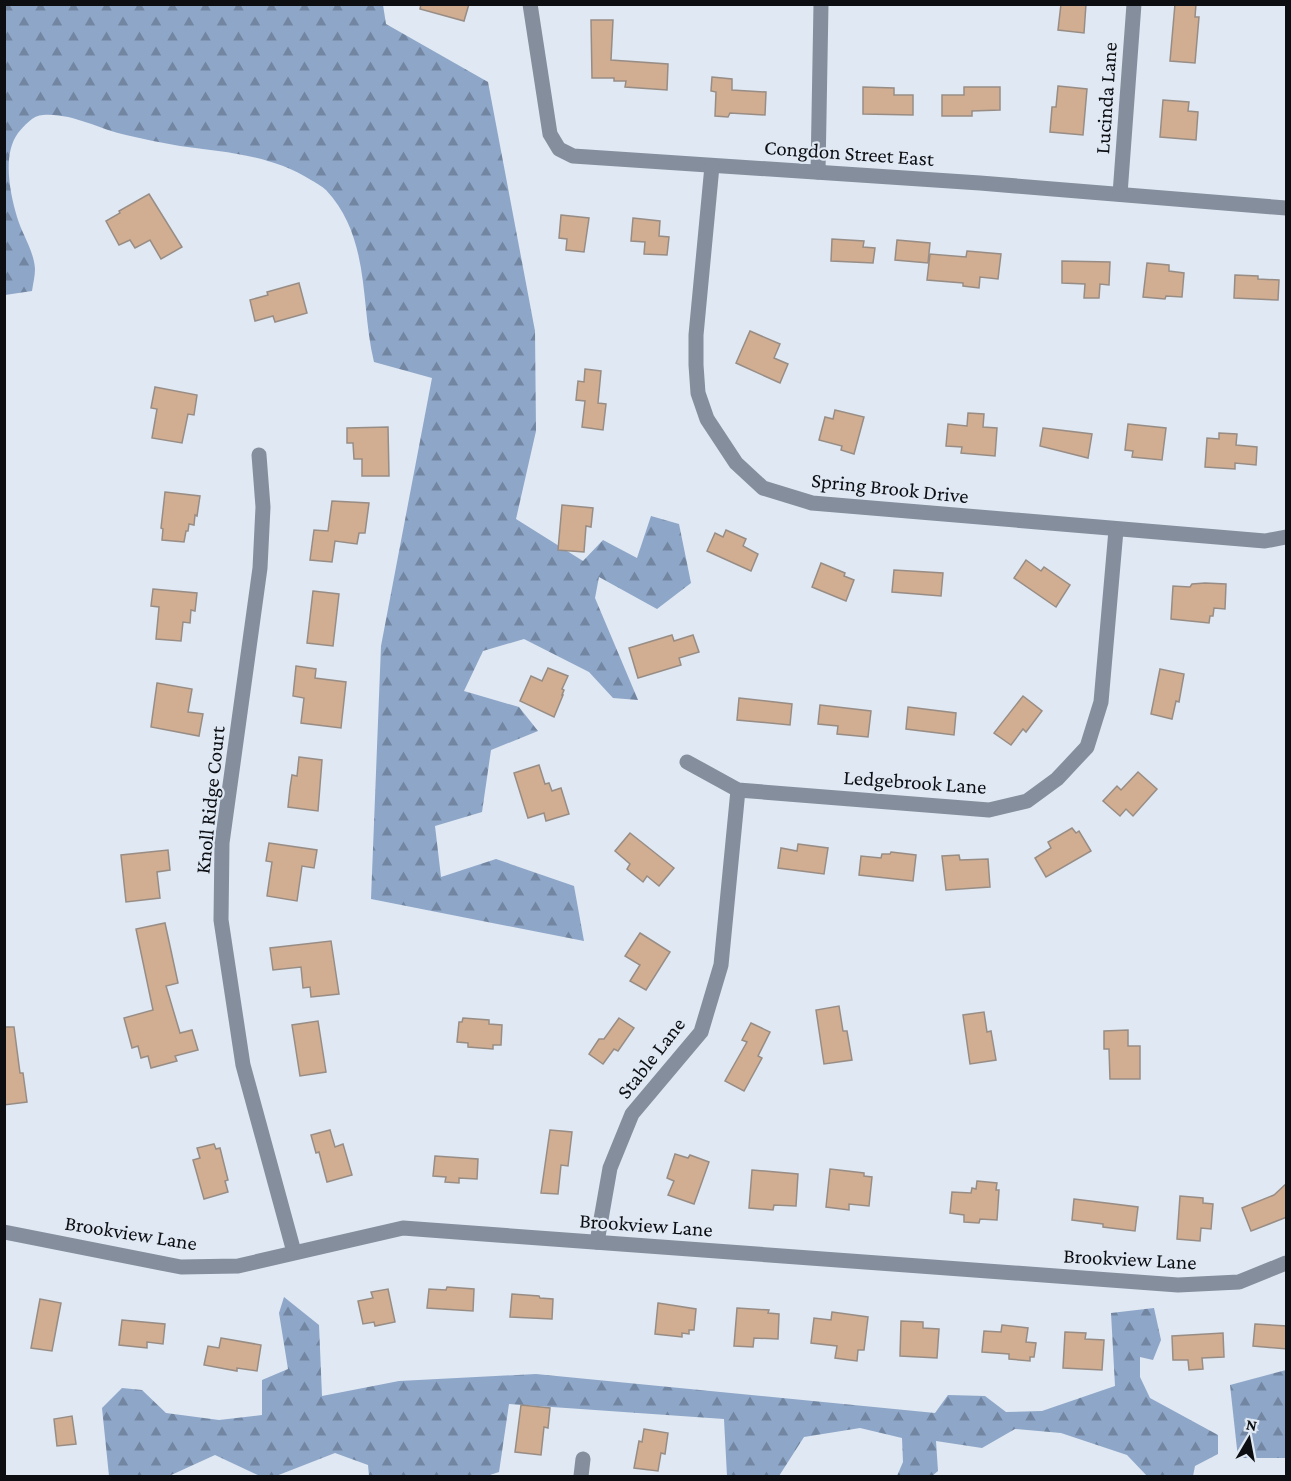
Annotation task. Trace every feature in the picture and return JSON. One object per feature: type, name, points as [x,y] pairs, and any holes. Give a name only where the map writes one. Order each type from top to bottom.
[{"type":"street","name":"Congdon Street East","points":[[530,4],[550,134],[559,149],[573,156],[818,172],[1287,208]]},
{"type":"street","points":[[818,172],[821,4]]},
{"type":"street","name":"Lucinda Lane","points":[[1120,194],[1134,4]]},
{"type":"street","name":"Spring Brook Drive","points":[[712,166],[696,335],[698,393],[707,419],[722,444],[736,462],[763,488],[812,503],[1265,541],[1287,537]]},
{"type":"street","name":"Knoll Ridge Court","points":[[259,455],[263,507],[261,557],[222,843],[221,920],[243,1065],[294,1252]]},
{"type":"street","name":"Ledgebrook Lane","points":[[687,762],[738,790],[989,810],[1027,801],[1057,779],[1088,747],[1101,702],[1116,530]]},
{"type":"street","name":"Stable Lane","points":[[597,1242],[610,1168],[632,1114],[701,1032],[721,965],[738,790]]},
{"type":"street","name":"Brookview Lane","points":[[4,1232],[181,1267],[238,1266],[403,1228],[1178,1285],[1239,1282],[1287,1263]]},
{"type":"street","points":[[581,1476],[583,1459]]},
{"type":"green space","points":[[4,5],[383,5],[386,24],[488,82],[535,331],[536,431],[516,519],[583,561],[603,540],[637,558],[651,516],[679,524],[691,583],[657,609],[599,577],[595,598],[638,700],[613,698],[589,672],[524,639],[483,651],[464,691],[519,707],[538,731],[491,750],[482,812],[435,826],[441,877],[496,859],[574,886],[584,941],[371,899],[381,646],[432,378],[374,362],[362,272],[351,229],[340,209],[326,190],[319,185],[296,172],[264,160],[140,138],[65,116],[39,115],[29,121],[18,133],[10,152],[9,163],[14,207],[34,262],[32,291],[5,295]]},
{"type":"green space","points":[[284,1297],[319,1325],[322,1396],[399,1381],[536,1374],[935,1413],[948,1395],[985,1396],[1006,1412],[1042,1411],[1115,1386],[1111,1313],[1154,1308],[1161,1340],[1153,1360],[1140,1357],[1140,1377],[1150,1398],[1218,1435],[1218,1454],[1195,1466],[1193,1476],[1147,1476],[1127,1455],[1061,1433],[1015,1429],[982,1448],[936,1441],[938,1471],[932,1476],[897,1476],[903,1462],[902,1438],[860,1428],[804,1437],[779,1476],[727,1476],[724,1419],[509,1404],[499,1472],[487,1476],[369,1476],[368,1465],[335,1453],[276,1476],[260,1476],[215,1455],[169,1476],[109,1476],[102,1408],[122,1388],[142,1390],[166,1413],[219,1420],[262,1415],[262,1380],[288,1369],[279,1313]]},
{"type":"green space","points":[[1286,1370],[1286,1458],[1238,1458],[1230,1385]]},
{"type":"building","points":[[421,4],[469,4],[464,21],[420,9]]},
{"type":"building","points":[[1061,4],[1086,4],[1084,33],[1058,30]]},
{"type":"building","points":[[1175,4],[1196,4],[1195,17],[1199,17],[1195,63],[1170,61]]},
{"type":"building","points":[[591,20],[613,20],[611,60],[668,64],[667,90],[625,87],[626,81],[614,81],[614,78],[592,78]]},
{"type":"building","points":[[712,77],[732,79],[732,90],[766,92],[765,115],[730,113],[728,117],[715,116],[716,92],[711,91]]},
{"type":"building","points":[[1058,86],[1087,89],[1083,135],[1050,132],[1052,107],[1056,107]]},
{"type":"building","points":[[863,87],[894,88],[894,95],[913,95],[913,115],[863,114]]},
{"type":"building","points":[[964,87],[1000,87],[1000,110],[972,111],[972,116],[942,116],[942,95],[964,95]]},
{"type":"building","points":[[1163,100],[1189,102],[1188,111],[1198,112],[1196,140],[1160,137]]},
{"type":"building","points":[[149,194],[182,247],[161,259],[150,240],[135,248],[130,240],[119,245],[106,221]]},
{"type":"building","points":[[561,215],[589,218],[584,252],[566,250],[567,239],[559,238]]},
{"type":"building","points":[[633,218],[660,221],[659,236],[669,237],[667,255],[644,254],[645,242],[631,241]]},
{"type":"building","points":[[832,239],[864,241],[863,247],[875,248],[873,263],[831,261]]},
{"type":"building","points":[[897,240],[930,243],[928,263],[895,260]]},
{"type":"building","points":[[967,251],[1001,254],[998,279],[980,277],[979,288],[963,286],[963,283],[927,280],[930,254],[966,257]]},
{"type":"building","points":[[1062,261],[1110,262],[1109,285],[1100,284],[1099,298],[1084,298],[1085,284],[1062,283]]},
{"type":"building","points":[[1147,263],[1169,265],[1169,271],[1184,273],[1182,297],[1166,296],[1165,299],[1143,297]]},
{"type":"building","points":[[1235,275],[1279,280],[1278,300],[1234,298]]},
{"type":"building","points":[[299,283],[307,313],[275,322],[273,316],[255,321],[250,300],[268,295],[267,292]]},
{"type":"building","points":[[750,331],[780,344],[774,358],[788,364],[780,383],[736,363]]},
{"type":"building","points":[[585,369],[601,371],[598,403],[606,404],[603,430],[582,427],[585,401],[576,400],[578,381],[584,382]]},
{"type":"building","points":[[155,387],[197,395],[194,415],[188,414],[182,443],[152,438],[157,409],[151,408]]},
{"type":"building","points":[[835,410],[864,417],[854,454],[841,450],[842,446],[819,440],[825,417],[833,419]]},
{"type":"building","points":[[968,413],[984,414],[983,427],[997,428],[995,456],[961,453],[962,447],[946,446],[948,424],[967,426]]},
{"type":"building","points":[[1128,424],[1166,428],[1162,460],[1132,457],[1133,451],[1125,450]]},
{"type":"building","points":[[388,427],[389,476],[362,476],[362,459],[354,459],[353,443],[347,443],[347,428]]},
{"type":"building","points":[[1043,428],[1092,434],[1088,458],[1040,446]]},
{"type":"building","points":[[1219,433],[1237,434],[1236,445],[1257,447],[1256,465],[1235,463],[1235,469],[1205,467],[1207,438],[1219,439]]},
{"type":"building","points":[[165,492],[200,496],[194,525],[189,524],[184,542],[162,540]]},
{"type":"building","points":[[332,501],[369,503],[365,533],[359,533],[357,544],[335,541],[332,562],[310,560],[314,530],[328,531]]},
{"type":"building","points":[[562,505],[593,508],[591,527],[586,526],[584,552],[558,550]]},
{"type":"building","points":[[726,530],[746,539],[743,546],[758,554],[751,571],[707,551],[715,533],[723,537]]},
{"type":"building","points":[[1026,560],[1041,571],[1044,567],[1070,585],[1056,607],[1014,578]]},
{"type":"building","points":[[821,563],[845,573],[844,576],[854,580],[846,601],[812,587]]},
{"type":"building","points":[[894,570],[943,573],[941,596],[892,592]]},
{"type":"building","points":[[1192,584],[1226,584],[1225,609],[1214,608],[1209,623],[1171,619],[1173,586],[1190,587]]},
{"type":"building","points":[[153,589],[197,593],[195,611],[191,610],[190,623],[183,622],[181,641],[156,639],[159,607],[151,606]]},
{"type":"building","points":[[313,591],[339,594],[333,646],[307,643]]},
{"type":"building","points":[[672,635],[674,641],[693,635],[699,652],[679,658],[681,665],[638,678],[629,648]]},
{"type":"building","points":[[296,666],[316,669],[315,678],[346,682],[341,728],[301,723],[304,698],[293,696]]},
{"type":"building","points":[[548,668],[568,676],[554,717],[520,701],[531,676],[542,681]]},
{"type":"building","points":[[1160,669],[1184,674],[1179,702],[1176,701],[1172,719],[1151,714]]},
{"type":"building","points":[[157,683],[192,689],[188,712],[203,714],[199,736],[151,727]]},
{"type":"building","points":[[1023,696],[1042,711],[1026,732],[1023,729],[1011,745],[994,733]]},
{"type":"building","points":[[739,698],[792,704],[790,725],[737,720]]},
{"type":"building","points":[[820,705],[871,711],[868,737],[837,734],[838,726],[818,724]]},
{"type":"building","points":[[908,707],[956,713],[954,735],[906,729]]},
{"type":"building","points":[[299,757],[322,760],[318,811],[288,807],[292,775],[297,776]]},
{"type":"building","points":[[539,765],[545,784],[549,783],[552,791],[561,788],[569,814],[546,821],[544,813],[528,818],[514,773]]},
{"type":"building","points":[[1138,772],[1157,789],[1133,816],[1126,809],[1120,816],[1103,801],[1117,786],[1121,790]]},
{"type":"building","points":[[1072,828],[1076,833],[1079,831],[1091,851],[1046,877],[1035,858],[1051,848],[1048,842]]},
{"type":"building","points":[[630,833],[674,868],[659,886],[647,876],[643,882],[627,869],[630,864],[615,851]]},
{"type":"building","points":[[269,843],[317,850],[314,868],[302,866],[297,901],[267,896],[272,862],[266,861]]},
{"type":"building","points":[[798,844],[828,848],[824,874],[778,868],[781,848],[797,851]]},
{"type":"building","points":[[168,850],[170,870],[157,872],[160,898],[126,902],[121,855]]},
{"type":"building","points":[[891,852],[916,855],[913,881],[859,875],[861,856],[881,858],[882,854]]},
{"type":"building","points":[[959,855],[960,860],[988,859],[990,887],[946,890],[942,856]]},
{"type":"building","points":[[165,923],[178,983],[166,986],[180,1033],[192,1030],[198,1050],[175,1056],[177,1061],[151,1068],[148,1056],[141,1058],[138,1046],[132,1048],[124,1018],[153,1010],[136,929]]},
{"type":"building","points":[[640,933],[670,952],[646,990],[630,981],[640,965],[625,956]]},
{"type":"building","points":[[331,941],[339,994],[311,997],[310,987],[303,988],[301,967],[273,970],[270,948]]},
{"type":"building","points":[[839,1006],[843,1031],[847,1031],[852,1060],[824,1064],[816,1010]]},
{"type":"building","points":[[984,1012],[987,1032],[991,1031],[996,1060],[970,1064],[963,1015]]},
{"type":"building","points":[[463,1018],[489,1020],[489,1024],[502,1025],[501,1045],[493,1045],[493,1049],[468,1047],[468,1043],[457,1042],[459,1022],[462,1022]]},
{"type":"building","points":[[619,1018],[634,1028],[618,1051],[614,1049],[603,1064],[589,1054],[599,1039],[604,1039]]},
{"type":"building","points":[[318,1021],[326,1072],[300,1076],[292,1025]]},
{"type":"building","points":[[751,1023],[770,1032],[758,1056],[762,1058],[744,1091],[725,1081],[747,1042],[742,1040]]},
{"type":"building","points":[[4,1027],[14,1027],[20,1073],[23,1073],[27,1102],[4,1105]]},
{"type":"building","points":[[1128,1030],[1128,1046],[1140,1046],[1140,1079],[1110,1079],[1109,1049],[1104,1049],[1104,1031]]},
{"type":"building","points":[[330,1130],[335,1147],[343,1144],[352,1175],[327,1182],[319,1152],[316,1153],[311,1135]]},
{"type":"building","points":[[550,1130],[572,1132],[568,1166],[561,1165],[558,1194],[541,1193]]},
{"type":"building","points":[[214,1144],[216,1149],[220,1148],[228,1180],[225,1181],[228,1192],[204,1199],[193,1160],[200,1158],[197,1148]]},
{"type":"building","points":[[675,1154],[688,1158],[690,1155],[709,1162],[694,1204],[668,1195],[674,1181],[667,1178]]},
{"type":"building","points":[[435,1156],[478,1159],[477,1179],[459,1178],[459,1183],[445,1182],[446,1177],[433,1176]]},
{"type":"building","points":[[830,1169],[864,1173],[864,1176],[872,1177],[869,1206],[849,1204],[849,1210],[826,1207]]},
{"type":"building","points":[[752,1170],[798,1174],[796,1206],[774,1205],[773,1210],[749,1208]]},
{"type":"building","points":[[977,1181],[997,1183],[996,1190],[999,1190],[997,1220],[980,1219],[979,1223],[964,1222],[964,1215],[950,1213],[952,1192],[971,1193],[972,1188],[976,1189]]},
{"type":"building","points":[[1287,1183],[1287,1217],[1251,1231],[1242,1208],[1274,1195]]},
{"type":"building","points":[[1180,1196],[1203,1198],[1203,1203],[1213,1204],[1211,1229],[1201,1228],[1200,1241],[1177,1239]]},
{"type":"building","points":[[1074,1199],[1138,1207],[1135,1231],[1072,1220]]},
{"type":"building","points":[[447,1287],[474,1289],[473,1311],[427,1308],[429,1289],[446,1290]]},
{"type":"building","points":[[388,1289],[395,1322],[375,1326],[374,1322],[363,1324],[358,1301],[373,1298],[371,1292]]},
{"type":"building","points":[[512,1294],[553,1299],[552,1319],[510,1317]]},
{"type":"building","points":[[40,1299],[61,1303],[52,1351],[31,1348]]},
{"type":"building","points":[[658,1303],[696,1309],[694,1330],[689,1330],[689,1334],[682,1333],[682,1337],[655,1334]]},
{"type":"building","points":[[737,1308],[769,1310],[768,1313],[779,1314],[778,1339],[754,1338],[753,1347],[734,1346]]},
{"type":"building","points":[[832,1312],[868,1317],[864,1350],[858,1350],[857,1361],[835,1358],[837,1346],[811,1343],[814,1318],[831,1320]]},
{"type":"building","points":[[122,1320],[165,1324],[163,1344],[147,1342],[147,1348],[119,1345]]},
{"type":"building","points":[[901,1321],[923,1322],[923,1328],[939,1329],[937,1358],[900,1356]]},
{"type":"building","points":[[1255,1324],[1287,1326],[1287,1349],[1253,1346]]},
{"type":"building","points":[[1002,1325],[1028,1328],[1026,1342],[1036,1343],[1034,1357],[1030,1357],[1030,1361],[1009,1359],[1009,1354],[982,1352],[984,1331],[1001,1332]]},
{"type":"building","points":[[1065,1332],[1086,1333],[1085,1339],[1104,1340],[1102,1370],[1063,1368]]},
{"type":"building","points":[[1223,1333],[1224,1357],[1202,1358],[1203,1369],[1189,1370],[1188,1360],[1173,1360],[1172,1336]]},
{"type":"building","points":[[221,1338],[261,1345],[257,1371],[237,1368],[237,1371],[204,1365],[208,1346],[219,1348]]},
{"type":"building","points":[[521,1405],[550,1408],[548,1428],[544,1427],[541,1455],[515,1452]]},
{"type":"building","points":[[72,1416],[76,1444],[57,1446],[54,1419]]},
{"type":"building","points":[[644,1429],[668,1433],[665,1454],[661,1453],[658,1471],[634,1468],[639,1441],[642,1442]]}]
